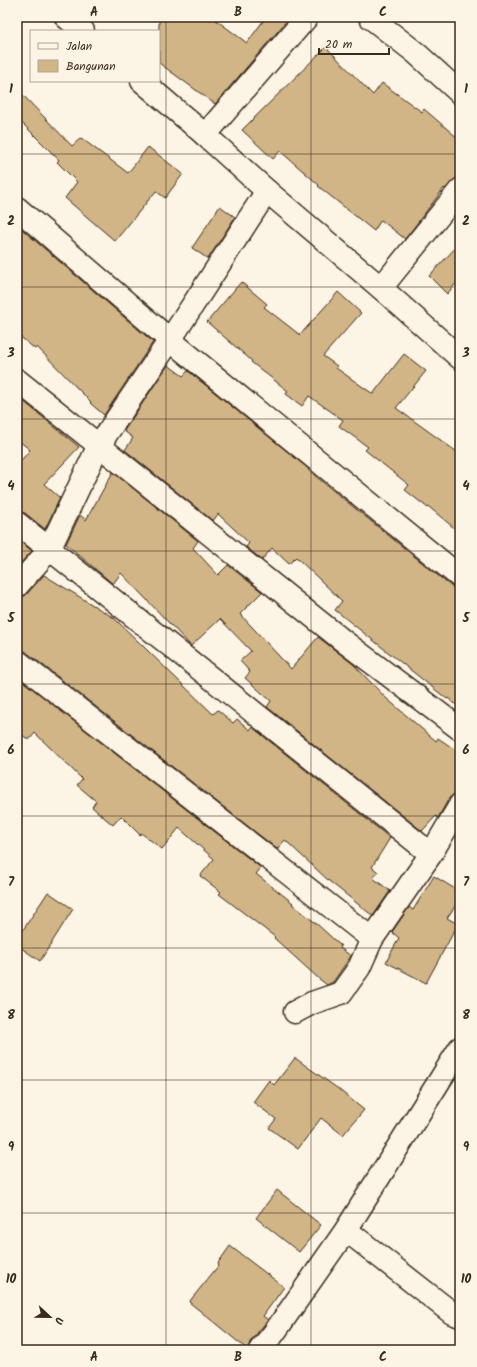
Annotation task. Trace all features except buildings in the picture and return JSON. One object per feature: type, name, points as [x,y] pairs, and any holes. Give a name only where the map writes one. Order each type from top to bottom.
[{"type":"street","points":[[66,17],[81,30]]},
{"type":"street","points":[[205,135],[307,17]]},
{"type":"street","points":[[370,17],[416,52],[460,92]]},
{"type":"street","points":[[143,82],[205,135],[267,192],[381,288],[460,358]]},
{"type":"street","points":[[381,288],[460,190]]},
{"type":"street","points":[[17,586],[49,550],[99,445],[267,192]]},
{"type":"street","points":[[17,208],[170,340],[460,577]]},
{"type":"street","points":[[17,380],[346,643],[460,729]]},
{"type":"street","points":[[17,523],[431,854]]},
{"type":"street","points":[[17,661],[372,939]]},
{"type":"street","points":[[295,1012],[312,1003],[341,993],[359,968],[372,939],[431,854],[460,804]]},
{"type":"street","points":[[260,1350],[274,1333],[346,1230],[460,1048]]},
{"type":"street","points":[[346,1230],[452,1313],[460,1316]]}]
